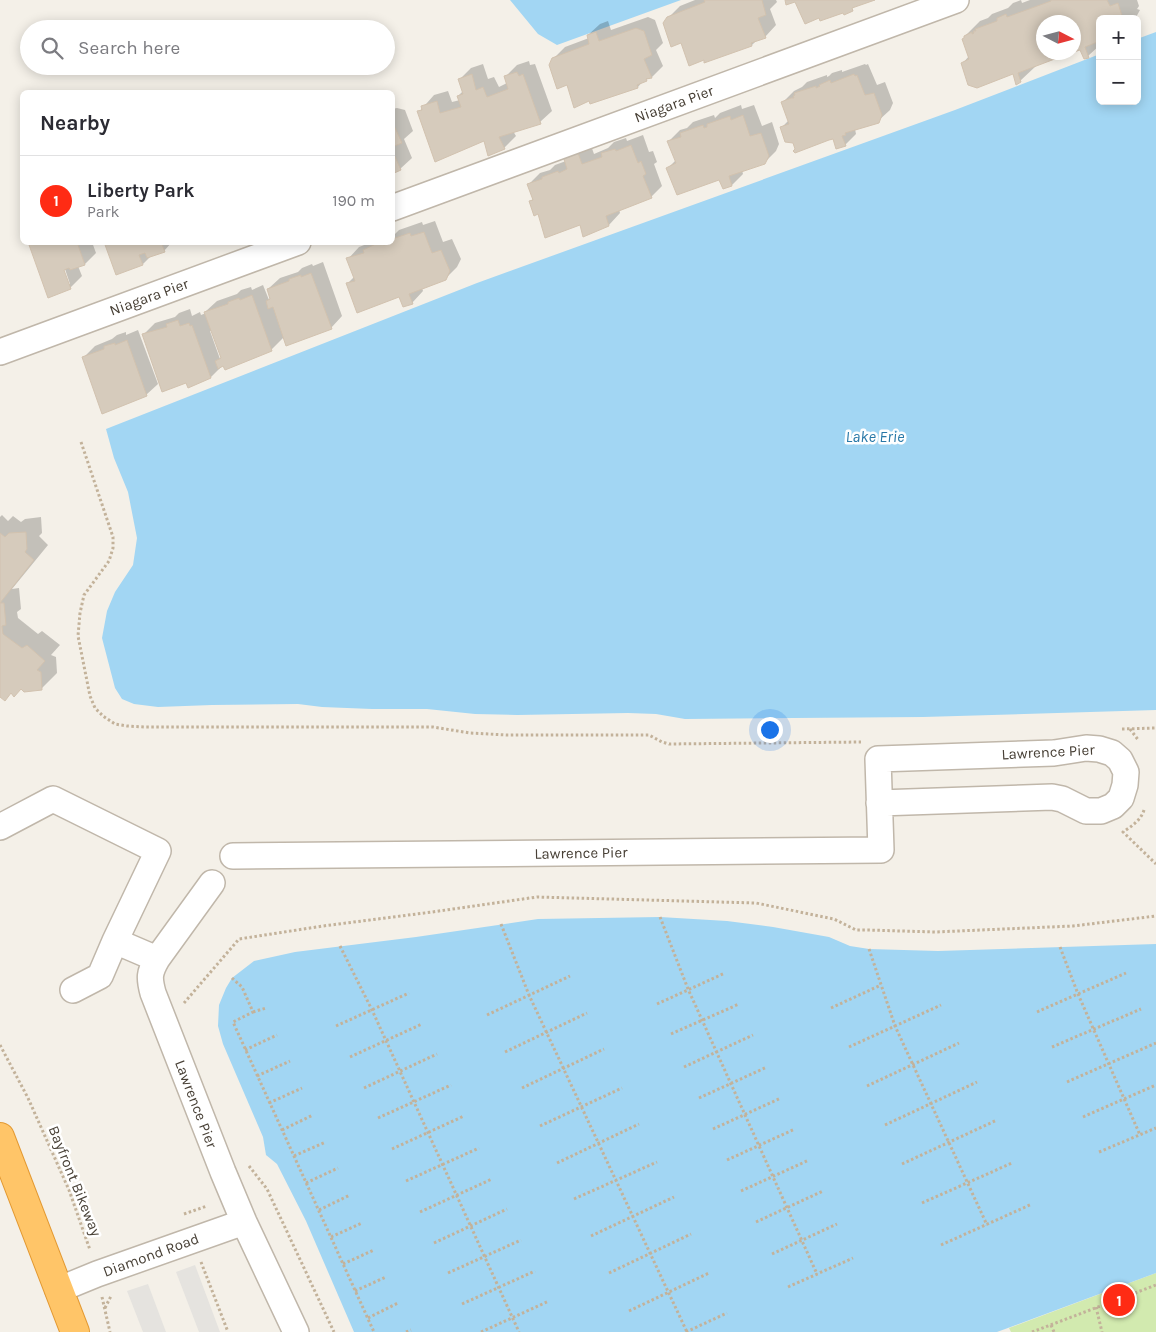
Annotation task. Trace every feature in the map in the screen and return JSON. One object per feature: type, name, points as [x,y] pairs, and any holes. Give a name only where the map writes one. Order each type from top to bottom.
[{"type":"highway","points":[[0,1136],[75,1332]]},
{"type":"street","name":"Niagara Pier","points":[[395,207],[956,0]]},
{"type":"street","name":"Niagara Pier","points":[[0,352],[290,245]]},
{"type":"street","name":"Lawrence Pier","points":[[234,856],[881,850],[880,802],[872,751],[1054,753],[1086,748],[1099,749],[1112,753],[1120,760],[1126,772],[1121,798],[1113,806],[1100,811],[1086,811],[1062,799],[1052,797],[880,802]]},
{"type":"street","points":[[0,827],[53,799],[158,851],[100,976],[74,990]]},
{"type":"street","name":"Lawrence Pier","points":[[212,882],[157,959],[152,967],[149,979],[223,1172],[244,1222],[296,1332]]},
{"type":"street","points":[[115,941],[157,959]]},
{"type":"street","name":"Diamond Road","points":[[58,1290],[244,1222]]},
{"type":"path","points":[[81,442],[113,537],[114,548],[108,561],[84,595],[78,636],[90,696],[95,708],[115,724],[144,727],[433,727],[507,736],[649,735],[669,744],[872,751]]},
{"type":"path","points":[[1120,729],[1156,728]]},
{"type":"path","points":[[188,1012],[184,1003],[239,939],[537,897],[756,903],[834,919],[856,930],[935,932],[1073,926],[1156,916]]},
{"type":"path","points":[[660,917],[688,989],[817,1274]]},
{"type":"path","points":[[501,924],[529,996],[686,1332],[727,1313]]},
{"type":"path","points":[[340,946],[386,1040],[519,1332]]},
{"type":"path","points":[[1060,947],[1078,994],[1140,1135]]},
{"type":"path","points":[[868,949],[895,1026],[987,1225]]},
{"type":"path","points":[[657,1004],[725,973]]},
{"type":"path","points":[[1037,1012],[1126,973]]},
{"type":"path","points":[[487,1015],[570,976]]},
{"type":"path","points":[[232,978],[242,987],[253,1012]]},
{"type":"path","points":[[830,1008],[881,985]]},
{"type":"path","points":[[336,1026],[409,993]]},
{"type":"path","points":[[671,1034],[738,1004]]},
{"type":"path","points":[[848,1047],[942,1005]]},
{"type":"path","points":[[266,1008],[232,1022],[374,1332]]},
{"type":"path","points":[[1052,1047],[1141,1009]]},
{"type":"path","points":[[505,1052],[587,1013]]},
{"type":"path","points":[[350,1057],[422,1024]]},
{"type":"path","points":[[245,1050],[277,1035]]},
{"type":"path","points":[[684,1067],[753,1035]]},
{"type":"path","points":[[867,1086],[959,1043]]},
{"type":"path","points":[[1067,1082],[1156,1043]]},
{"type":"path","name":"Bayfront Bikeway","points":[[0,1045],[28,1098],[75,1205],[98,1274],[110,1332]]},
{"type":"path","points":[[522,1088],[604,1049]]},
{"type":"path","points":[[364,1088],[436,1054]]},
{"type":"path","points":[[257,1076],[290,1061]]},
{"type":"path","points":[[699,1098],[767,1067]]},
{"type":"path","points":[[884,1125],[977,1082]]},
{"type":"path","points":[[378,1118],[451,1085]]},
{"type":"path","points":[[1083,1117],[1156,1085]]},
{"type":"path","points":[[270,1103],[302,1088]]},
{"type":"path","points":[[540,1126],[622,1088]]},
{"type":"path","points":[[713,1129],[781,1098]]},
{"type":"path","points":[[282,1130],[313,1115]]},
{"type":"path","points":[[392,1149],[464,1116]]},
{"type":"path","points":[[902,1164],[997,1120]]},
{"type":"path","points":[[557,1163],[639,1124]]},
{"type":"path","points":[[1099,1152],[1156,1128]]},
{"type":"path","points":[[727,1160],[795,1129]]},
{"type":"path","points":[[294,1156],[326,1142]]},
{"type":"path","points":[[406,1181],[478,1148]]},
{"type":"path","points":[[246,1158],[249,1167],[267,1188],[334,1332]]},
{"type":"path","points":[[741,1191],[809,1160]]},
{"type":"path","points":[[574,1199],[657,1162]]},
{"type":"path","points":[[922,1203],[1012,1163]]},
{"type":"path","points":[[306,1183],[338,1168]]},
{"type":"path","points":[[420,1212],[492,1179]]},
{"type":"path","points":[[756,1222],[823,1191]]},
{"type":"path","points":[[318,1210],[350,1195]]},
{"type":"path","points":[[592,1236],[674,1197]]},
{"type":"path","points":[[941,1245],[1032,1204]]},
{"type":"path","points":[[184,1214],[207,1206]]},
{"type":"path","points":[[434,1242],[507,1209]]},
{"type":"path","points":[[331,1238],[362,1223]]},
{"type":"path","points":[[772,1254],[837,1224]]},
{"type":"path","points":[[609,1273],[691,1234]]},
{"type":"path","points":[[448,1273],[521,1240]]},
{"type":"path","points":[[343,1264],[374,1250]]},
{"type":"path","points":[[788,1287],[853,1258]]},
{"type":"path","points":[[193,1260],[201,1261],[228,1332]]},
{"type":"path","points":[[462,1304],[535,1270]]},
{"type":"path","points":[[629,1311],[709,1273]]},
{"type":"path","points":[[356,1291],[386,1277]]},
{"type":"path","points":[[1032,1332],[1156,1285]]},
{"type":"path","points":[[481,1332],[549,1301]]},
{"type":"path","points":[[368,1318],[398,1303]]},
{"type":"path","points":[[1096,1307],[1102,1332]]},
{"type":"path","points":[[1050,1325],[1054,1332]]},
{"type":"path","points":[[406,1332],[411,1330]]},
{"type":"green space","points":[[1156,1273],[1156,1332],[1011,1332],[1009,1328]]},
{"type":"shaded area","points":[[195,1265],[220,1332],[199,1332],[176,1272]]},
{"type":"shaded area","points":[[148,1284],[166,1332],[143,1332],[127,1291]]},
{"type":"water","points":[[510,0],[681,0],[557,45],[538,34]]},
{"type":"water","name":"Lake Erie","points":[[1156,32],[1156,710],[923,717],[685,719],[656,714],[475,714],[427,709],[372,709],[298,704],[158,707],[134,704],[122,699],[115,688],[102,638],[107,611],[115,592],[133,565],[137,538],[128,492],[114,458],[106,429],[477,283],[955,110],[1096,56],[1096,105],[1141,105],[1141,38]]},
{"type":"water","points":[[660,917],[727,921],[773,927],[829,937],[850,946],[869,949],[938,951],[1156,944],[1156,1273],[997,1332],[354,1332],[306,1221],[277,1164],[266,1155],[263,1137],[223,1044],[218,1026],[219,1005],[232,978],[254,961],[295,952],[538,919]]},
{"type":"building","points":[[704,0],[762,0],[766,15],[758,18],[766,38],[751,43],[752,46],[704,63],[704,60],[689,66],[681,43],[671,47],[663,23],[667,17],[705,2]]},
{"type":"building","points":[[785,0],[875,0],[852,8],[853,11],[844,15],[843,13],[820,21],[819,18],[805,24],[795,2],[786,5]]},
{"type":"building","points":[[1107,0],[1110,6],[1118,3],[1122,15],[1096,15],[1096,43],[1085,47],[1089,58],[1084,59],[1081,52],[1081,15],[1036,15],[1036,60],[1052,60],[1018,73],[1021,82],[1016,85],[1013,74],[977,88],[968,85],[961,63],[969,59],[962,39],[964,36],[972,32],[972,34],[974,33],[975,29],[997,21],[997,18],[1006,14],[1007,17],[1051,1]]},
{"type":"building","points":[[636,28],[644,31],[652,55],[644,59],[652,78],[646,79],[647,81],[637,85],[638,88],[590,104],[589,101],[574,108],[567,85],[557,89],[549,65],[552,58],[589,44],[587,35],[596,32],[599,41]]},
{"type":"building","points":[[517,72],[519,76],[523,74],[541,124],[499,137],[505,149],[488,156],[484,141],[435,162],[417,111],[422,110],[421,106],[437,101],[440,113],[461,107],[457,96],[463,94],[458,79],[472,74],[476,90],[483,87],[487,97],[508,89],[504,76]]},
{"type":"building","points":[[854,74],[855,76],[857,75],[865,95],[874,93],[882,115],[879,123],[845,133],[846,135],[842,136],[846,146],[836,149],[833,139],[795,153],[793,151],[795,149],[793,143],[785,142],[780,127],[789,124],[781,102],[794,98],[794,93],[816,86],[816,88],[830,80],[831,83]]},
{"type":"building","points":[[743,115],[750,136],[761,133],[769,156],[765,164],[729,176],[732,186],[723,189],[719,180],[677,195],[666,168],[676,163],[667,141],[681,137],[680,133],[703,125],[704,128],[707,127],[707,124],[730,116],[731,120]]},
{"type":"building","points":[[395,128],[402,143],[395,146]]},
{"type":"building","points":[[631,145],[638,163],[641,161],[646,174],[643,176],[652,198],[606,216],[609,226],[583,237],[580,225],[545,238],[538,214],[534,216],[529,201],[533,200],[527,184],[567,169],[563,156],[577,150],[582,164],[602,157],[601,153],[615,149],[616,151]]},
{"type":"building","points":[[395,157],[401,170],[395,173]]},
{"type":"building","points":[[424,232],[432,253],[441,250],[450,271],[446,280],[409,294],[413,304],[403,307],[399,297],[357,313],[346,283],[355,281],[346,258],[364,253],[363,250],[374,245],[395,245],[395,238],[410,233],[411,236]]},
{"type":"building","points":[[29,245],[78,245],[85,265],[64,270],[71,289],[48,298]]},
{"type":"building","points":[[105,245],[162,245],[165,252],[147,258],[145,253],[139,255],[143,265],[116,275]]},
{"type":"building","points":[[311,273],[332,329],[286,346],[273,307],[268,309],[266,301],[270,299],[267,289],[289,281],[289,279]]},
{"type":"building","points":[[252,295],[272,351],[225,370],[223,366],[218,369],[215,361],[221,358],[204,312],[239,298],[240,300]]},
{"type":"building","points":[[178,320],[180,326],[189,323],[190,326],[192,325],[211,378],[188,388],[186,383],[162,392],[142,334],[167,327],[166,324]]},
{"type":"building","points":[[127,340],[147,396],[102,414],[82,357],[104,349],[104,346],[115,343],[115,345]]},
{"type":"building","points":[[26,532],[27,549],[25,552],[34,560],[0,603],[0,533],[5,537],[9,533]]},
{"type":"building","points":[[0,603],[4,603],[6,625],[2,626],[3,634],[22,648],[27,645],[45,661],[37,670],[41,672],[42,690],[24,692],[21,689],[14,697],[11,693],[5,701],[0,697]]},
{"type":"place","name":"Liberty Park","points":[[1119,1300]]}]
